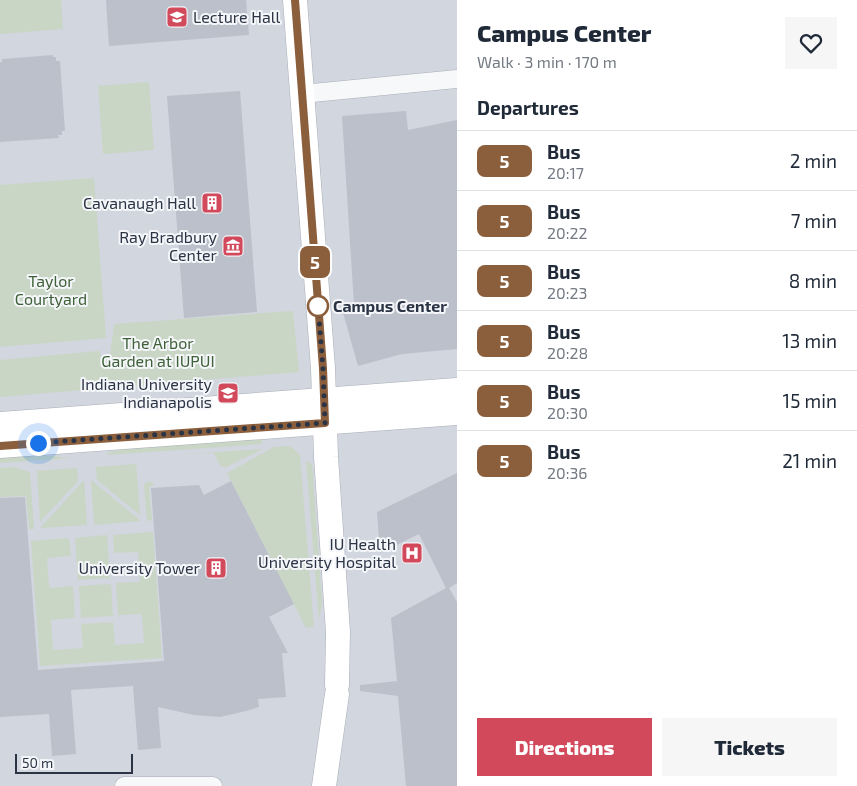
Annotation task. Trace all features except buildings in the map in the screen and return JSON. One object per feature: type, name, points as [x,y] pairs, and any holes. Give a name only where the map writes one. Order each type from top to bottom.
[{"type":"main road","points":[[295,0],[323,368],[338,632],[337,690],[324,786]]},
{"type":"main road","points":[[0,446],[324,412],[457,390]]},
{"type":"main road","points":[[0,424],[324,412],[457,413]]},
{"type":"street","points":[[302,94],[457,79]]},
{"type":"street","points":[[124,786],[213,786]]},
{"type":"shaded area","name":"Indiana University Indianapolis","points":[[0,0],[457,0],[457,786],[0,786]]},
{"type":"green space","points":[[0,0],[61,0],[63,29],[0,34]]},
{"type":"green space","points":[[149,82],[154,150],[103,154],[98,86]]},
{"type":"green space","name":"Taylor Courtyard","points":[[94,178],[106,338],[0,347],[0,185]]},
{"type":"green space","name":"The Arbor Garden at IUPUI","points":[[293,311],[299,372],[0,397],[0,360],[99,351],[101,356],[110,355],[114,324]]},
{"type":"green space","points":[[262,436],[262,444],[107,455],[107,453],[129,448]]},
{"type":"green space","points":[[290,446],[300,455],[314,627],[306,628],[227,473],[274,447]]},
{"type":"green space","points":[[263,449],[224,468],[223,466],[221,467],[214,453],[185,454]]},
{"type":"green space","points":[[24,453],[70,458],[0,463],[0,455]]},
{"type":"green space","points":[[306,461],[312,464],[322,602],[319,621]]},
{"type":"green space","points":[[136,464],[140,515],[97,480],[96,467]]},
{"type":"green space","points":[[12,467],[30,472],[34,529],[29,529],[26,496],[0,497],[0,468]]},
{"type":"green space","points":[[77,468],[78,481],[40,522],[37,471]]},
{"type":"green space","points":[[84,480],[87,525],[40,528]]},
{"type":"green space","points":[[91,480],[141,521],[94,525]]},
{"type":"green space","points":[[150,481],[153,483],[153,486],[149,487],[152,520],[147,521],[144,484]]},
{"type":"green space","points":[[153,532],[162,658],[40,666],[31,541],[69,538],[71,556],[47,558],[49,588],[73,586],[75,618],[51,620],[53,650],[83,648],[81,624],[113,622],[115,645],[144,643],[142,614],[118,615],[116,583],[140,582],[138,552],[114,553],[113,535]]},
{"type":"green space","points":[[107,535],[110,578],[78,580],[75,538]]},
{"type":"green space","points":[[111,584],[113,616],[81,618],[79,586]]},
{"type":"bus line","name":"5","points":[[0,446],[325,423],[323,368],[295,0]]},
{"type":"place","name":"Lecture Hall","points":[[177,17]]},
{"type":"place","name":"Cavanaugh Hall","points":[[212,203]]},
{"type":"place","name":"Ray Bradbury Center","points":[[233,246]]},
{"type":"place","name":"Campus Center","points":[[318,306]]},
{"type":"place","name":"Indiana University Indianapolis","points":[[228,393]]},
{"type":"place","name":"IU Health University Hospital","points":[[412,553]]},
{"type":"place","name":"University Tower","points":[[216,568]]},
{"type":"route","points":[[38,443],[325,423],[318,306]]}]
